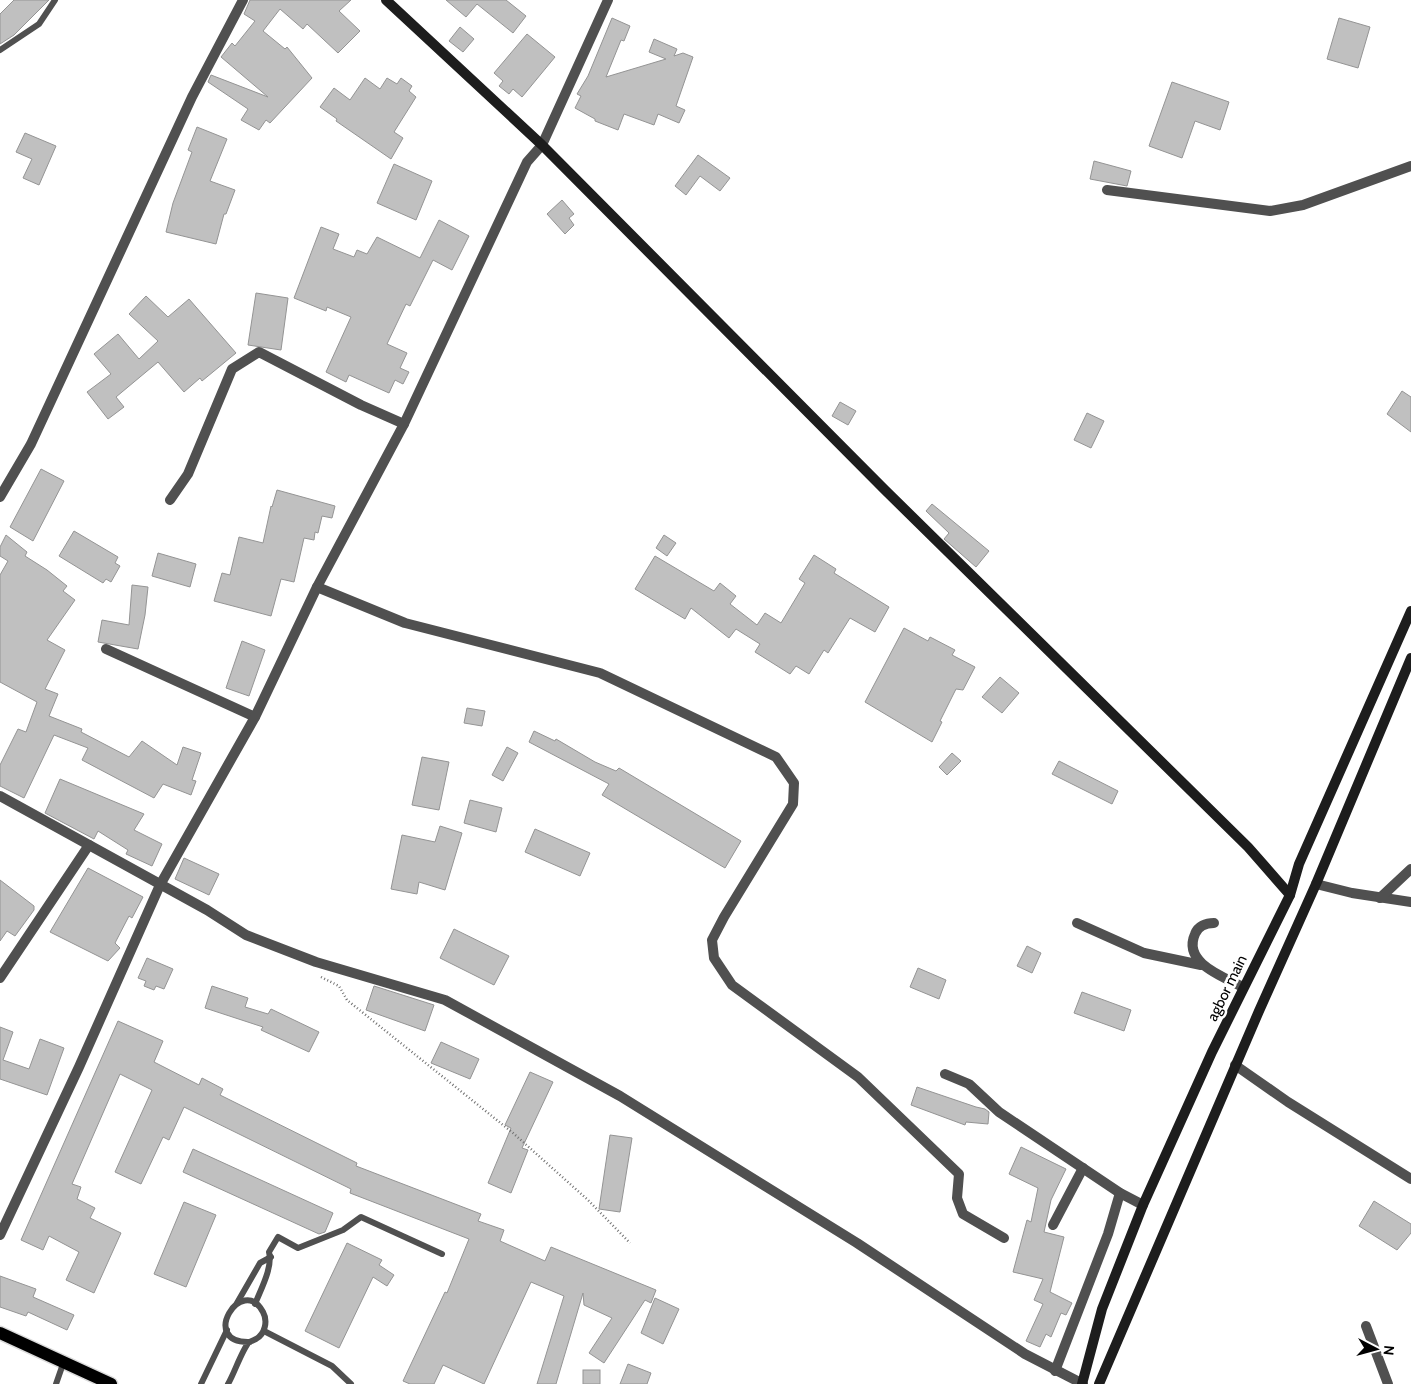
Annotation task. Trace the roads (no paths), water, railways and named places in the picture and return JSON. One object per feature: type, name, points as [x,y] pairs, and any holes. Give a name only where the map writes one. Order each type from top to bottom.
[{"type":"main road","points":[[386,0],[542,145],[885,490],[1248,847],[1290,895]]},
{"type":"main road","name":"agbor main","points":[[1082,1384],[1102,1309],[1143,1205],[1243,987],[1290,895],[1299,864],[1411,611]]},
{"type":"main road","points":[[1099,1384],[1235,1064],[1316,884],[1411,658]]},
{"type":"main road","points":[[1375,692],[1392,702]]},
{"type":"main road","points":[[0,1333],[64,1361],[110,1384]]},
{"type":"street","points":[[0,497],[31,444],[192,97],[243,0]]},
{"type":"street","points":[[0,1235],[79,1067],[160,885],[255,717],[317,587],[404,424],[527,162],[542,145],[608,0]]},
{"type":"street","points":[[1107,190],[1270,211],[1303,205],[1411,166]]},
{"type":"street","points":[[170,500],[188,474],[232,369],[259,352],[361,405],[404,424]]},
{"type":"street","points":[[317,587],[405,623],[600,673],[776,757],[794,784],[793,804],[712,940],[714,958],[732,985],[858,1077],[959,1174],[958,1198],[963,1214],[1004,1238]]},
{"type":"street","points":[[106,649],[255,717]]},
{"type":"street","points":[[0,796],[207,910],[246,935],[316,962],[445,1000],[620,1096],[857,1243],[1026,1354],[1082,1384]]},
{"type":"street","points":[[0,978],[89,845]]},
{"type":"street","points":[[1380,898],[1411,869]]},
{"type":"street","points":[[1316,884],[1380,898],[1411,902]]},
{"type":"street","points":[[1077,923],[1144,953],[1201,965],[1243,987]]},
{"type":"street","points":[[1201,965],[1194,953],[1194,936],[1198,928],[1207,923],[1214,923]]},
{"type":"street","points":[[1235,1064],[1288,1102],[1411,1179]]},
{"type":"street","points":[[945,1074],[969,1084],[999,1112],[1120,1193],[1143,1205]]},
{"type":"street","points":[[1053,1225],[1083,1168]]},
{"type":"street","points":[[1055,1370],[1108,1234],[1120,1193]]},
{"type":"street","points":[[1366,1326],[1388,1384]]},
{"type":"lane","points":[[0,50],[39,24],[55,0]]},
{"type":"lane","points":[[255,1304],[270,1257],[269,1252],[278,1237],[298,1248],[344,1230],[361,1217],[442,1254]]},
{"type":"lane","points":[[250,1342],[236,1340],[227,1330],[225,1323],[228,1311],[237,1303],[256,1268],[270,1257]]},
{"type":"lane","points":[[228,1384],[250,1342],[264,1331],[266,1319],[264,1312],[255,1304],[249,1302],[237,1303]]},
{"type":"lane","points":[[201,1384],[227,1330]]},
{"type":"lane","points":[[264,1331],[332,1366],[352,1384]]},
{"type":"lane","points":[[56,1384],[64,1361]]}]
